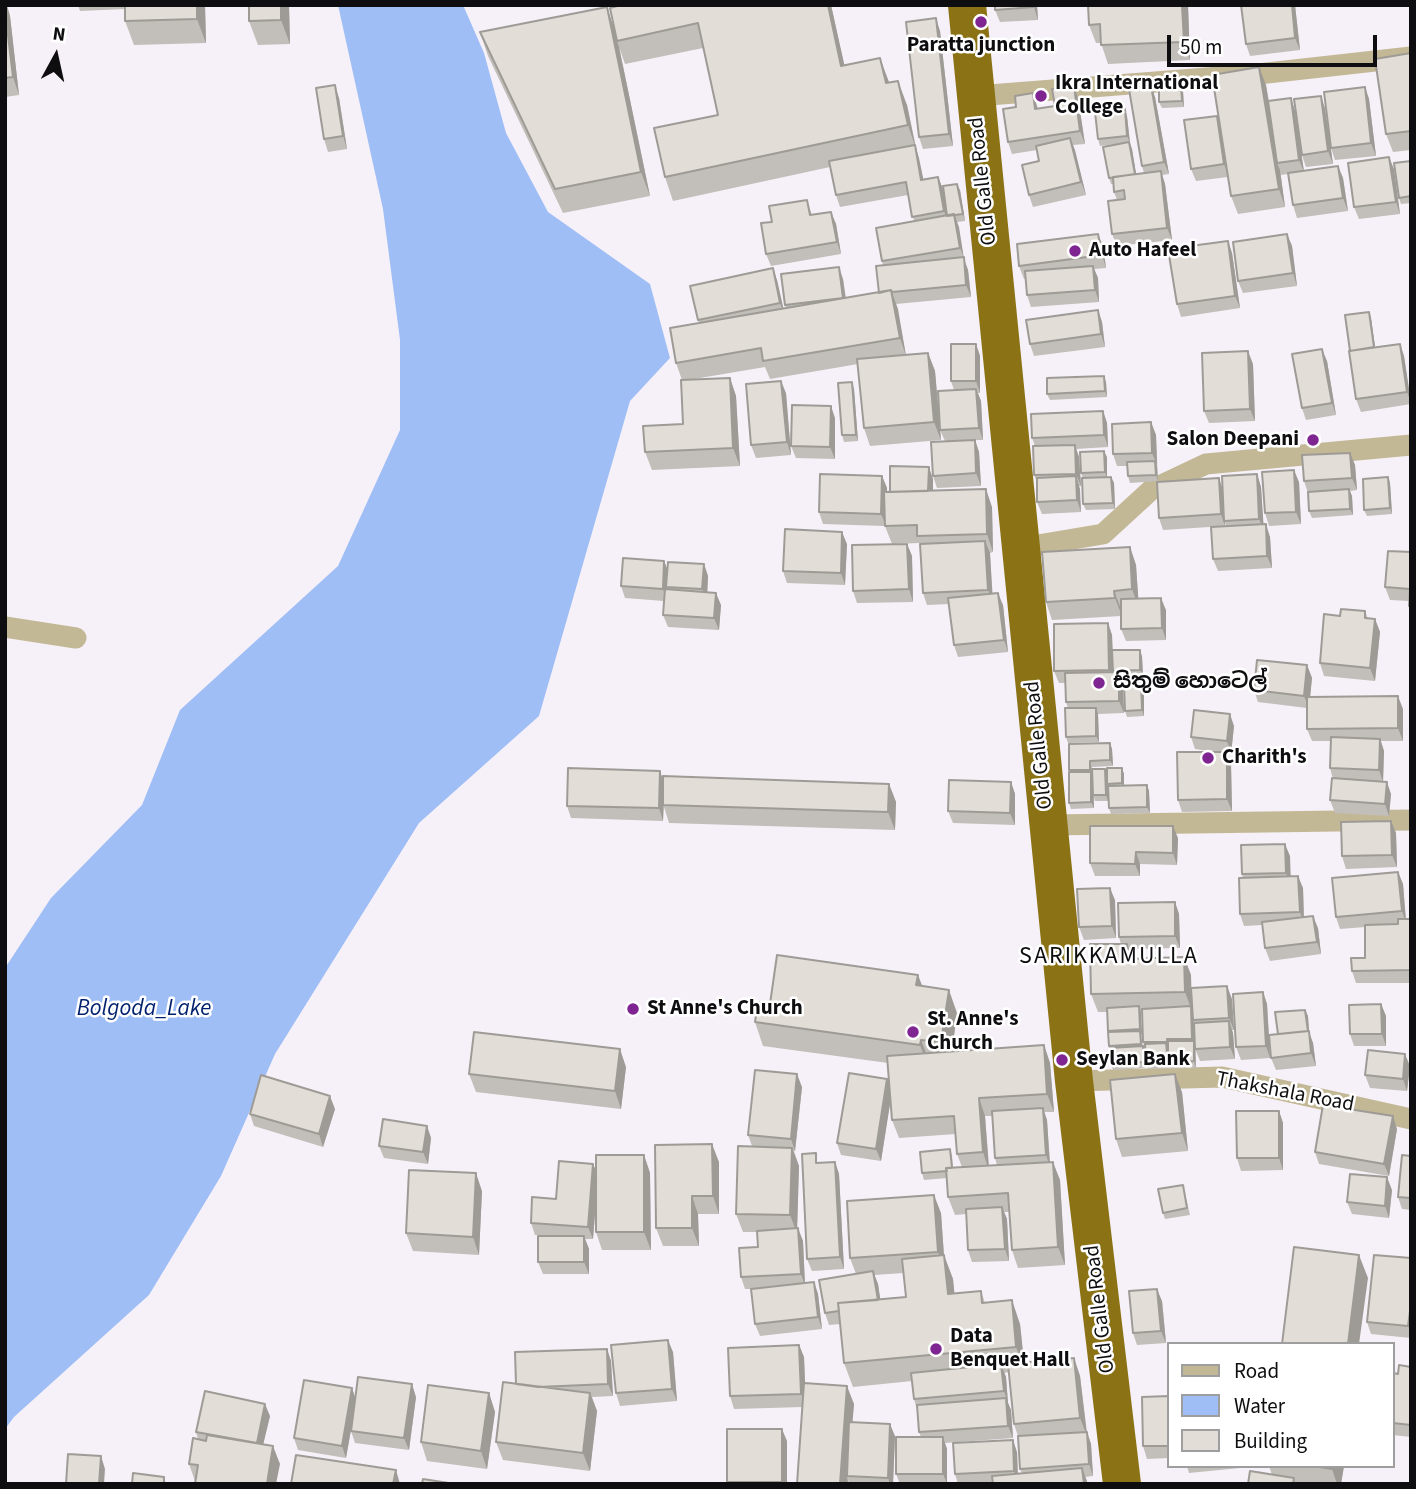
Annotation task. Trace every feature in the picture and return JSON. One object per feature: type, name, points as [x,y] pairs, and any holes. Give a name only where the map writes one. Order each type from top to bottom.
[{"type":"highway","name":"Old Galle Road","points":[[967,5],[1074,1081],[1122,1484]]},
{"type":"street","points":[[976,96],[1258,74],[1411,57]]},
{"type":"street","points":[[1020,548],[1103,534],[1151,490],[1206,464],[1411,445]]},
{"type":"street","points":[[5,627],[76,638]]},
{"type":"street","points":[[1048,825],[1411,820]]},
{"type":"street","name":"Thakshala Road","points":[[1074,1081],[1222,1077],[1411,1119]]},
{"type":"water","name":"Bolgoda_Lake","points":[[338,5],[463,5],[484,53],[506,133],[548,212],[650,284],[670,358],[630,401],[539,716],[419,823],[275,1054],[221,1176],[149,1295],[14,1417],[5,1429],[5,968],[51,898],[142,805],[180,710],[338,566],[400,430],[400,340],[383,209]]},
{"type":"building","points":[[125,5],[197,5],[197,19],[125,21]]},
{"type":"building","points":[[249,5],[281,5],[281,20],[249,21]]},
{"type":"building","points":[[621,5],[828,5],[841,66],[880,58],[886,83],[898,81],[908,125],[665,177],[654,128],[718,115],[698,23],[617,41],[610,8]]},
{"type":"building","points":[[995,5],[1034,5],[1034,7],[995,10]]},
{"type":"building","points":[[1088,5],[1182,5],[1184,42],[1101,45],[1100,24],[1089,25]]},
{"type":"building","points":[[1241,5],[1292,5],[1295,38],[1246,44]]},
{"type":"building","points":[[607,7],[641,172],[555,189],[480,32]]},
{"type":"building","points":[[5,11],[13,77],[5,78]]},
{"type":"building","points":[[936,18],[949,134],[919,137],[906,22]]},
{"type":"building","points":[[1411,53],[1411,131],[1386,134],[1375,59]]},
{"type":"building","points":[[1259,67],[1279,189],[1231,196],[1212,75]]},
{"type":"building","points":[[335,85],[343,136],[324,139],[316,88]]},
{"type":"building","points":[[1151,85],[1164,162],[1142,166],[1129,89]]},
{"type":"building","points":[[1181,85],[1182,101],[1159,102],[1159,86]]},
{"type":"building","points":[[1074,86],[1080,131],[1008,142],[1003,109],[1016,107],[1015,96],[1033,93],[1035,109],[1055,106],[1052,89]]},
{"type":"building","points":[[1365,87],[1371,143],[1331,148],[1324,92]]},
{"type":"building","points":[[1321,96],[1328,151],[1302,155],[1294,99]]},
{"type":"building","points":[[1291,98],[1299,160],[1277,163],[1268,101]]},
{"type":"building","points":[[1125,109],[1127,136],[1098,139],[1095,112]]},
{"type":"building","points":[[1217,116],[1224,164],[1191,169],[1184,120]]},
{"type":"building","points":[[1070,138],[1081,182],[1029,195],[1022,165],[1039,161],[1036,146]]},
{"type":"building","points":[[1129,142],[1135,174],[1109,178],[1103,147]]},
{"type":"building","points":[[915,145],[921,180],[938,177],[944,211],[912,217],[906,182],[836,195],[829,161]]},
{"type":"building","points":[[1389,157],[1396,202],[1354,207],[1348,163]]},
{"type":"building","points":[[1411,161],[1411,196],[1399,198],[1394,163]]},
{"type":"building","points":[[1338,166],[1343,198],[1293,205],[1288,173]]},
{"type":"building","points":[[1161,171],[1167,228],[1112,234],[1108,201],[1125,199],[1124,190],[1114,192],[1113,177]]},
{"type":"building","points":[[957,184],[963,214],[947,216],[943,186]]},
{"type":"building","points":[[807,200],[810,215],[831,212],[837,242],[766,254],[761,223],[772,222],[769,206]]},
{"type":"building","points":[[954,214],[960,248],[882,261],[876,228]]},
{"type":"building","points":[[1098,234],[1102,255],[1019,266],[1017,244]]},
{"type":"building","points":[[1287,234],[1293,273],[1238,281],[1233,242]]},
{"type":"building","points":[[1228,241],[1235,296],[1177,304],[1168,249]]},
{"type":"building","points":[[964,257],[966,285],[879,293],[876,266]]},
{"type":"building","points":[[1093,266],[1095,290],[1027,295],[1025,271]]},
{"type":"building","points":[[839,267],[843,298],[785,305],[781,274]]},
{"type":"building","points":[[773,268],[780,303],[698,320],[690,286]]},
{"type":"building","points":[[891,290],[900,338],[763,361],[761,348],[676,363],[670,328]]},
{"type":"building","points":[[1098,310],[1101,334],[1030,344],[1026,320]]},
{"type":"building","points":[[1369,312],[1374,347],[1350,351],[1345,315]]},
{"type":"building","points":[[951,344],[976,344],[976,381],[951,381]]},
{"type":"building","points":[[1400,344],[1407,392],[1356,399],[1349,351]]},
{"type":"building","points":[[1322,349],[1332,403],[1302,408],[1292,354]]},
{"type":"building","points":[[1248,351],[1250,409],[1204,411],[1202,353]]},
{"type":"building","points":[[928,353],[934,422],[864,428],[857,359]]},
{"type":"building","points":[[1104,376],[1105,391],[1047,394],[1047,378]]},
{"type":"building","points":[[730,378],[733,448],[645,452],[643,426],[683,424],[681,380]]},
{"type":"building","points":[[781,381],[787,442],[751,445],[746,384]]},
{"type":"building","points":[[852,382],[856,435],[842,435],[838,383]]},
{"type":"building","points":[[976,389],[979,428],[940,430],[938,391]]},
{"type":"building","points":[[792,405],[831,406],[830,447],[791,446]]},
{"type":"building","points":[[1103,411],[1104,435],[1032,438],[1031,414]]},
{"type":"building","points":[[1151,422],[1152,453],[1113,454],[1112,424]]},
{"type":"building","points":[[975,440],[976,473],[933,476],[931,442]]},
{"type":"building","points":[[1075,445],[1076,474],[1034,475],[1033,446]]},
{"type":"building","points":[[1104,451],[1105,472],[1081,473],[1080,452]]},
{"type":"building","points":[[1350,453],[1352,478],[1304,481],[1302,455]]},
{"type":"building","points":[[1155,461],[1156,475],[1128,476],[1127,462]]},
{"type":"building","points":[[890,466],[929,467],[928,491],[890,492]]},
{"type":"building","points":[[1294,470],[1296,512],[1265,513],[1262,472]]},
{"type":"building","points":[[820,474],[882,476],[881,514],[819,512]]},
{"type":"building","points":[[1257,474],[1259,519],[1224,521],[1222,476]]},
{"type":"building","points":[[1076,476],[1077,500],[1037,502],[1037,478]]},
{"type":"building","points":[[1111,477],[1113,503],[1083,504],[1082,478]]},
{"type":"building","points":[[1388,477],[1390,508],[1364,510],[1363,479]]},
{"type":"building","points":[[1219,478],[1221,514],[1159,518],[1157,482]]},
{"type":"building","points":[[986,489],[987,534],[917,536],[917,525],[885,526],[884,492]]},
{"type":"building","points":[[1349,489],[1350,509],[1309,511],[1308,492]]},
{"type":"building","points":[[1266,524],[1267,556],[1213,559],[1211,527]]},
{"type":"building","points":[[785,529],[842,532],[841,573],[783,571]]},
{"type":"building","points":[[985,541],[988,590],[923,593],[920,544]]},
{"type":"building","points":[[907,544],[909,589],[853,591],[852,545]]},
{"type":"building","points":[[1130,547],[1132,589],[1114,591],[1115,598],[1046,602],[1042,552]]},
{"type":"building","points":[[1388,551],[1411,552],[1411,606],[1410,589],[1385,587]]},
{"type":"building","points":[[623,558],[664,561],[663,589],[621,586]]},
{"type":"building","points":[[668,562],[704,564],[702,589],[666,587]]},
{"type":"building","points":[[665,589],[716,593],[714,618],[663,615]]},
{"type":"building","points":[[998,593],[1004,640],[954,645],[948,598]]},
{"type":"building","points":[[1161,598],[1162,628],[1121,629],[1121,599]]},
{"type":"building","points":[[1341,609],[1365,611],[1365,618],[1375,619],[1370,668],[1320,663],[1324,614],[1340,616]]},
{"type":"building","points":[[1108,623],[1109,670],[1054,671],[1054,624]]},
{"type":"building","points":[[1112,650],[1140,650],[1140,670],[1113,671]]},
{"type":"building","points":[[1257,660],[1307,665],[1304,696],[1254,690]]},
{"type":"building","points":[[1119,672],[1119,701],[1066,702],[1065,673]]},
{"type":"building","points":[[1124,683],[1141,683],[1142,710],[1125,711]]},
{"type":"building","points":[[1398,696],[1398,728],[1307,729],[1307,697]]},
{"type":"building","points":[[1065,708],[1096,708],[1096,736],[1066,737]]},
{"type":"building","points":[[1194,710],[1230,714],[1227,741],[1191,737]]},
{"type":"building","points":[[1331,737],[1380,739],[1379,770],[1330,768]]},
{"type":"building","points":[[1110,743],[1110,760],[1090,761],[1090,770],[1069,770],[1069,744]]},
{"type":"building","points":[[1177,752],[1227,752],[1227,799],[1178,800]]},
{"type":"building","points":[[568,768],[660,771],[659,808],[567,806]]},
{"type":"building","points":[[1107,768],[1122,768],[1122,783],[1107,784]]},
{"type":"building","points":[[1092,769],[1105,769],[1106,795],[1093,795]]},
{"type":"building","points":[[1069,772],[1091,772],[1091,802],[1069,803]]},
{"type":"building","points":[[663,776],[889,784],[888,812],[663,805]]},
{"type":"building","points":[[1332,778],[1387,782],[1385,804],[1330,800]]},
{"type":"building","points":[[949,780],[1011,782],[1010,813],[948,811]]},
{"type":"building","points":[[1147,785],[1147,807],[1109,808],[1108,786]]},
{"type":"building","points":[[1391,821],[1392,855],[1342,856],[1341,822]]},
{"type":"building","points":[[1090,826],[1173,826],[1173,853],[1136,852],[1135,864],[1090,863]]},
{"type":"building","points":[[1285,844],[1286,873],[1242,874],[1241,845]]},
{"type":"building","points":[[1398,872],[1402,911],[1336,917],[1332,878]]},
{"type":"building","points":[[1298,876],[1300,912],[1240,914],[1239,878]]},
{"type":"building","points":[[1110,888],[1112,926],[1079,927],[1077,889]]},
{"type":"building","points":[[1175,902],[1175,936],[1119,937],[1118,903]]},
{"type":"building","points":[[1313,916],[1317,942],[1265,948],[1262,922]]},
{"type":"building","points":[[1398,919],[1411,919],[1411,970],[1352,971],[1351,958],[1365,958],[1365,925],[1398,924]]},
{"type":"building","points":[[1090,944],[1127,944],[1128,959],[1184,957],[1185,992],[1091,994]]},
{"type":"building","points":[[777,955],[918,975],[916,985],[949,990],[941,1042],[921,1040],[920,1045],[755,1022],[758,1002],[770,1004]]},
{"type":"building","points":[[1227,986],[1229,1018],[1193,1020],[1191,988]]},
{"type":"building","points":[[1263,992],[1266,1046],[1236,1047],[1233,994]]},
{"type":"building","points":[[1381,1004],[1382,1034],[1350,1034],[1349,1005]]},
{"type":"building","points":[[1139,1006],[1140,1029],[1108,1031],[1107,1008]]},
{"type":"building","points":[[1191,1006],[1192,1039],[1143,1042],[1142,1009]]},
{"type":"building","points":[[1305,1010],[1308,1031],[1278,1034],[1275,1012]]},
{"type":"building","points":[[1229,1021],[1230,1047],[1195,1049],[1194,1023]]},
{"type":"building","points":[[1140,1031],[1141,1044],[1109,1046],[1108,1032]]},
{"type":"building","points":[[1309,1031],[1311,1053],[1271,1058],[1269,1035]]},
{"type":"building","points":[[474,1032],[620,1049],[615,1091],[469,1074]]},
{"type":"building","points":[[1168,1041],[1194,1041],[1194,1061],[1146,1063],[1145,1044],[1166,1043],[1168,1053]]},
{"type":"building","points":[[1044,1045],[1047,1094],[979,1098],[983,1152],[957,1154],[954,1116],[892,1120],[887,1056]]},
{"type":"building","points":[[1143,1046],[1144,1062],[1111,1064],[1110,1048]]},
{"type":"building","points":[[1368,1050],[1405,1054],[1403,1079],[1365,1075]]},
{"type":"building","points":[[755,1070],[797,1074],[791,1139],[748,1135]]},
{"type":"building","points":[[849,1073],[887,1079],[876,1149],[837,1143]]},
{"type":"building","points":[[1175,1074],[1182,1133],[1116,1139],[1110,1080]]},
{"type":"building","points":[[261,1075],[330,1096],[319,1134],[250,1114]]},
{"type":"building","points":[[1323,1105],[1393,1116],[1384,1164],[1315,1152]]},
{"type":"building","points":[[1043,1108],[1046,1155],[995,1158],[992,1111]]},
{"type":"building","points":[[1236,1111],[1279,1111],[1279,1158],[1237,1158]]},
{"type":"building","points":[[383,1119],[427,1126],[423,1152],[379,1146]]},
{"type":"building","points":[[712,1144],[713,1196],[692,1196],[692,1228],[656,1228],[655,1145]]},
{"type":"building","points":[[738,1146],[792,1148],[790,1215],[736,1214]]},
{"type":"building","points":[[950,1149],[952,1168],[946,1168],[947,1171],[922,1173],[920,1152]]},
{"type":"building","points":[[816,1153],[816,1163],[835,1162],[840,1257],[807,1259],[802,1154]]},
{"type":"building","points":[[596,1155],[644,1155],[644,1232],[596,1232]]},
{"type":"building","points":[[1402,1155],[1411,1156],[1411,1198],[1398,1197]]},
{"type":"building","points":[[559,1161],[593,1164],[588,1227],[531,1223],[532,1197],[556,1199]]},
{"type":"building","points":[[1053,1162],[1058,1247],[1012,1250],[1008,1193],[948,1197],[946,1168]]},
{"type":"building","points":[[409,1170],[476,1173],[473,1237],[406,1233]]},
{"type":"building","points":[[1350,1174],[1387,1177],[1385,1206],[1347,1202]]},
{"type":"building","points":[[1183,1185],[1187,1208],[1163,1213],[1158,1189]]},
{"type":"building","points":[[934,1195],[938,1252],[850,1258],[847,1201]]},
{"type":"building","points":[[1002,1207],[1005,1249],[968,1250],[966,1209]]},
{"type":"building","points":[[798,1228],[801,1274],[741,1277],[739,1248],[758,1247],[757,1231]]},
{"type":"building","points":[[538,1236],[584,1236],[584,1262],[538,1262]]},
{"type":"building","points":[[1294,1247],[1359,1255],[1348,1342],[1282,1342]]},
{"type":"building","name":"Data Benquet Hall","points":[[944,1255],[948,1294],[981,1291],[982,1303],[1012,1300],[1016,1347],[844,1363],[838,1303],[906,1297],[902,1259]]},
{"type":"building","points":[[1374,1255],[1411,1258],[1408,1326],[1367,1322]]},
{"type":"building","points":[[873,1271],[878,1300],[838,1303],[839,1311],[825,1313],[819,1280]]},
{"type":"building","points":[[814,1282],[818,1317],[755,1324],[751,1289]]},
{"type":"building","points":[[1157,1289],[1161,1331],[1133,1333],[1129,1291]]},
{"type":"building","points":[[668,1340],[672,1389],[616,1393],[611,1345]]},
{"type":"building","points":[[799,1345],[801,1394],[730,1396],[728,1348]]},
{"type":"building","points":[[607,1349],[608,1384],[538,1387],[516,1384],[515,1352]]},
{"type":"building","points":[[1074,1358],[1080,1418],[1014,1424],[1008,1364]]},
{"type":"building","points":[[1001,1364],[1004,1391],[914,1399],[911,1373]]},
{"type":"building","points":[[1399,1365],[1411,1367],[1411,1425],[1395,1423],[1395,1373],[1398,1374]]},
{"type":"building","points":[[358,1377],[412,1384],[404,1438],[351,1431]]},
{"type":"building","points":[[304,1380],[352,1388],[342,1446],[294,1438]]},
{"type":"building","points":[[503,1382],[590,1393],[583,1453],[496,1442]]},
{"type":"building","points":[[804,1383],[847,1386],[840,1484],[797,1484]]},
{"type":"building","points":[[428,1385],[489,1393],[481,1451],[421,1442]]},
{"type":"building","points":[[205,1391],[265,1404],[257,1443],[196,1432]]},
{"type":"building","points":[[1168,1396],[1168,1446],[1143,1446],[1142,1397]]},
{"type":"building","points":[[1006,1398],[1008,1426],[919,1432],[917,1405]]},
{"type":"building","points":[[849,1422],[890,1424],[888,1478],[847,1476]]},
{"type":"building","points":[[727,1429],[782,1429],[782,1482],[727,1482]]},
{"type":"building","points":[[1087,1432],[1089,1464],[1020,1469],[1018,1436]]},
{"type":"building","points":[[207,1435],[273,1446],[267,1484],[195,1484],[198,1465],[189,1464],[193,1438],[206,1441]]},
{"type":"building","points":[[896,1437],[943,1437],[943,1474],[896,1474]]},
{"type":"building","points":[[1013,1440],[1014,1471],[955,1474],[953,1443]]},
{"type":"building","points":[[68,1454],[101,1456],[99,1484],[66,1484]]},
{"type":"building","points":[[296,1455],[396,1470],[393,1484],[291,1484]]},
{"type":"building","points":[[1082,1468],[1084,1484],[993,1484],[992,1476]]},
{"type":"building","points":[[1250,1471],[1294,1478],[1293,1484],[1248,1484]]},
{"type":"building","points":[[133,1473],[164,1477],[164,1484],[132,1484]]},
{"type":"building","points":[[423,1479],[455,1484],[422,1484]]},
{"type":"place","name":"Paratta junction","points":[[981,22]]},
{"type":"place","name":"Ikra International College","points":[[1041,96]]},
{"type":"place","name":"Auto Hafeel","points":[[1075,251]]},
{"type":"place","name":"Salon Deepani","points":[[1313,440]]},
{"type":"place","name":"සිතුම් හොටෙල්","points":[[1099,683]]},
{"type":"place","name":"Charith's","points":[[1208,758]]},
{"type":"place","name":"St Anne's Church","points":[[633,1009]]},
{"type":"place","name":"St. Anne's Church","points":[[913,1032]]},
{"type":"place","name":"Seylan Bank","points":[[1062,1060]]},
{"type":"place","name":"Data Benquet Hall","points":[[936,1349]]},
{"type":"district","name":"SARIKKAMULLA","points":[[1109,958]]}]
